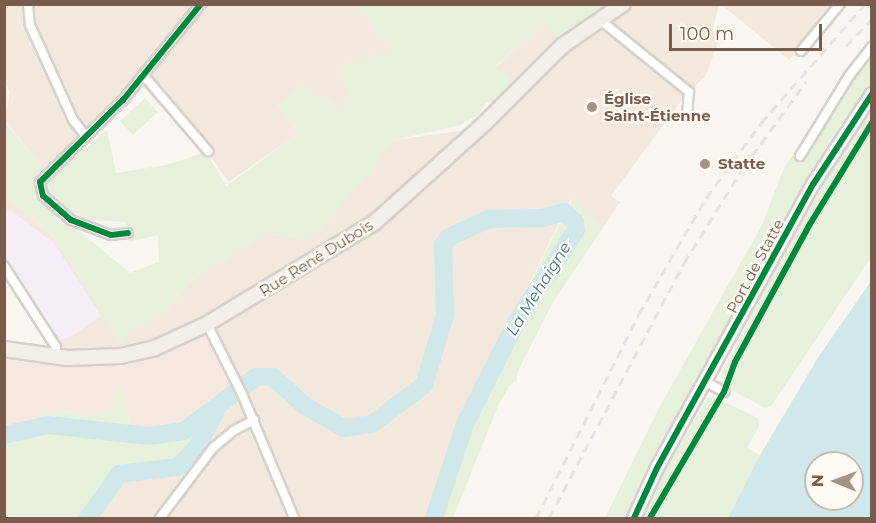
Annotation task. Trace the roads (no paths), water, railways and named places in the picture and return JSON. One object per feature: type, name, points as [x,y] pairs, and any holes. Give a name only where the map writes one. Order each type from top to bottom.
[{"type":"main road","name":"Rue René Dubois","points":[[4,349],[54,356],[121,356],[155,348],[207,324],[374,224],[485,123],[562,46],[623,4]]},
{"type":"street","points":[[28,4],[30,25],[73,120],[85,135]]},
{"type":"street","points":[[128,233],[111,235],[91,230],[71,220],[41,193],[41,180],[144,76],[201,4]]},
{"type":"street","points":[[801,51],[840,4]]},
{"type":"street","points":[[599,19],[689,92],[687,116]]},
{"type":"street","points":[[800,156],[849,76],[872,46]]},
{"type":"street","points":[[144,76],[208,151]]},
{"type":"street","name":"Port de Statte","points":[[634,519],[657,468],[814,183],[872,94]]},
{"type":"street","points":[[4,266],[56,348],[54,356]]},
{"type":"street","points":[[207,324],[254,420],[294,519]]},
{"type":"street","points":[[706,382],[724,392]]},
{"type":"street","points":[[160,519],[213,448],[233,431],[254,420]]},
{"type":"water","points":[[871,281],[871,518],[728,518],[760,455],[819,356]]},
{"type":"waterway","name":"La Mehaigne","points":[[4,435],[48,425],[149,436],[184,431],[256,377],[273,377],[305,406],[344,428],[372,424],[424,385],[445,315],[443,245],[449,237],[489,219],[542,218],[564,212],[575,222],[576,230],[518,319],[465,424],[434,518]]},
{"type":"waterway","name":"La Mehaigne","points":[[88,518],[119,474],[178,467],[197,447],[216,412]]},
{"type":"railway","points":[[536,518],[639,314],[706,198],[761,123],[865,4]]},
{"type":"railway","points":[[846,46],[872,19]]},
{"type":"railway","points":[[549,518],[684,263],[743,168],[806,82]]},
{"type":"place","name":"Église Saint-Étienne","points":[[592,107]]},
{"type":"place","name":"Statte","points":[[705,164]]}]
